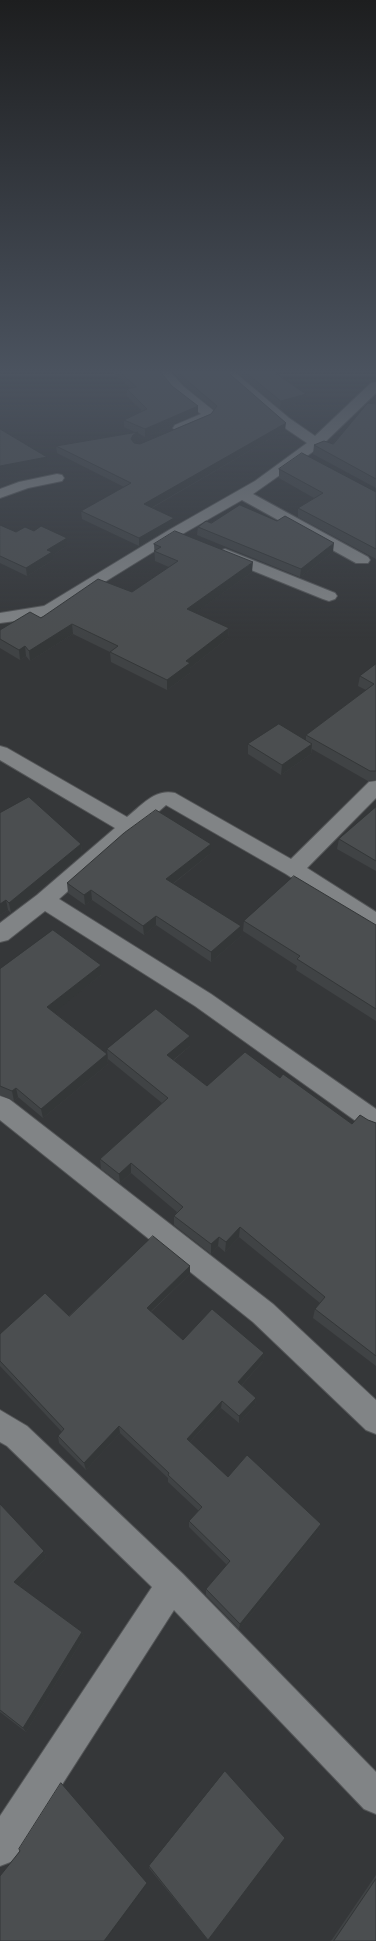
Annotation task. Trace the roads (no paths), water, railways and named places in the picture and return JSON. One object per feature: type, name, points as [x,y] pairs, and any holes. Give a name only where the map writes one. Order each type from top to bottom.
[{"type":"street","points":[[0,618],[38,613],[50,609],[174,533],[260,484],[293,460]]},
{"type":"street","points":[[310,460],[314,462]]},
{"type":"street","points":[[0,494],[24,485],[56,478]]},
{"type":"street","points":[[242,494],[362,560]]},
{"type":"street","points":[[174,533],[188,539]]},
{"type":"street","points":[[211,548],[329,596]]},
{"type":"street","points":[[0,752],[129,827]]},
{"type":"street","points":[[293,869],[376,787]]},
{"type":"street","points":[[0,934],[44,900],[160,800],[168,798],[293,869],[376,922]]},
{"type":"street","points":[[44,900],[204,1000],[376,1122]]},
{"type":"street","points":[[0,1106],[263,1313],[376,1420]]},
{"type":"street","points":[[0,1426],[17,1436],[172,1585],[376,1797]]},
{"type":"street","points":[[0,1848],[172,1585]]}]
